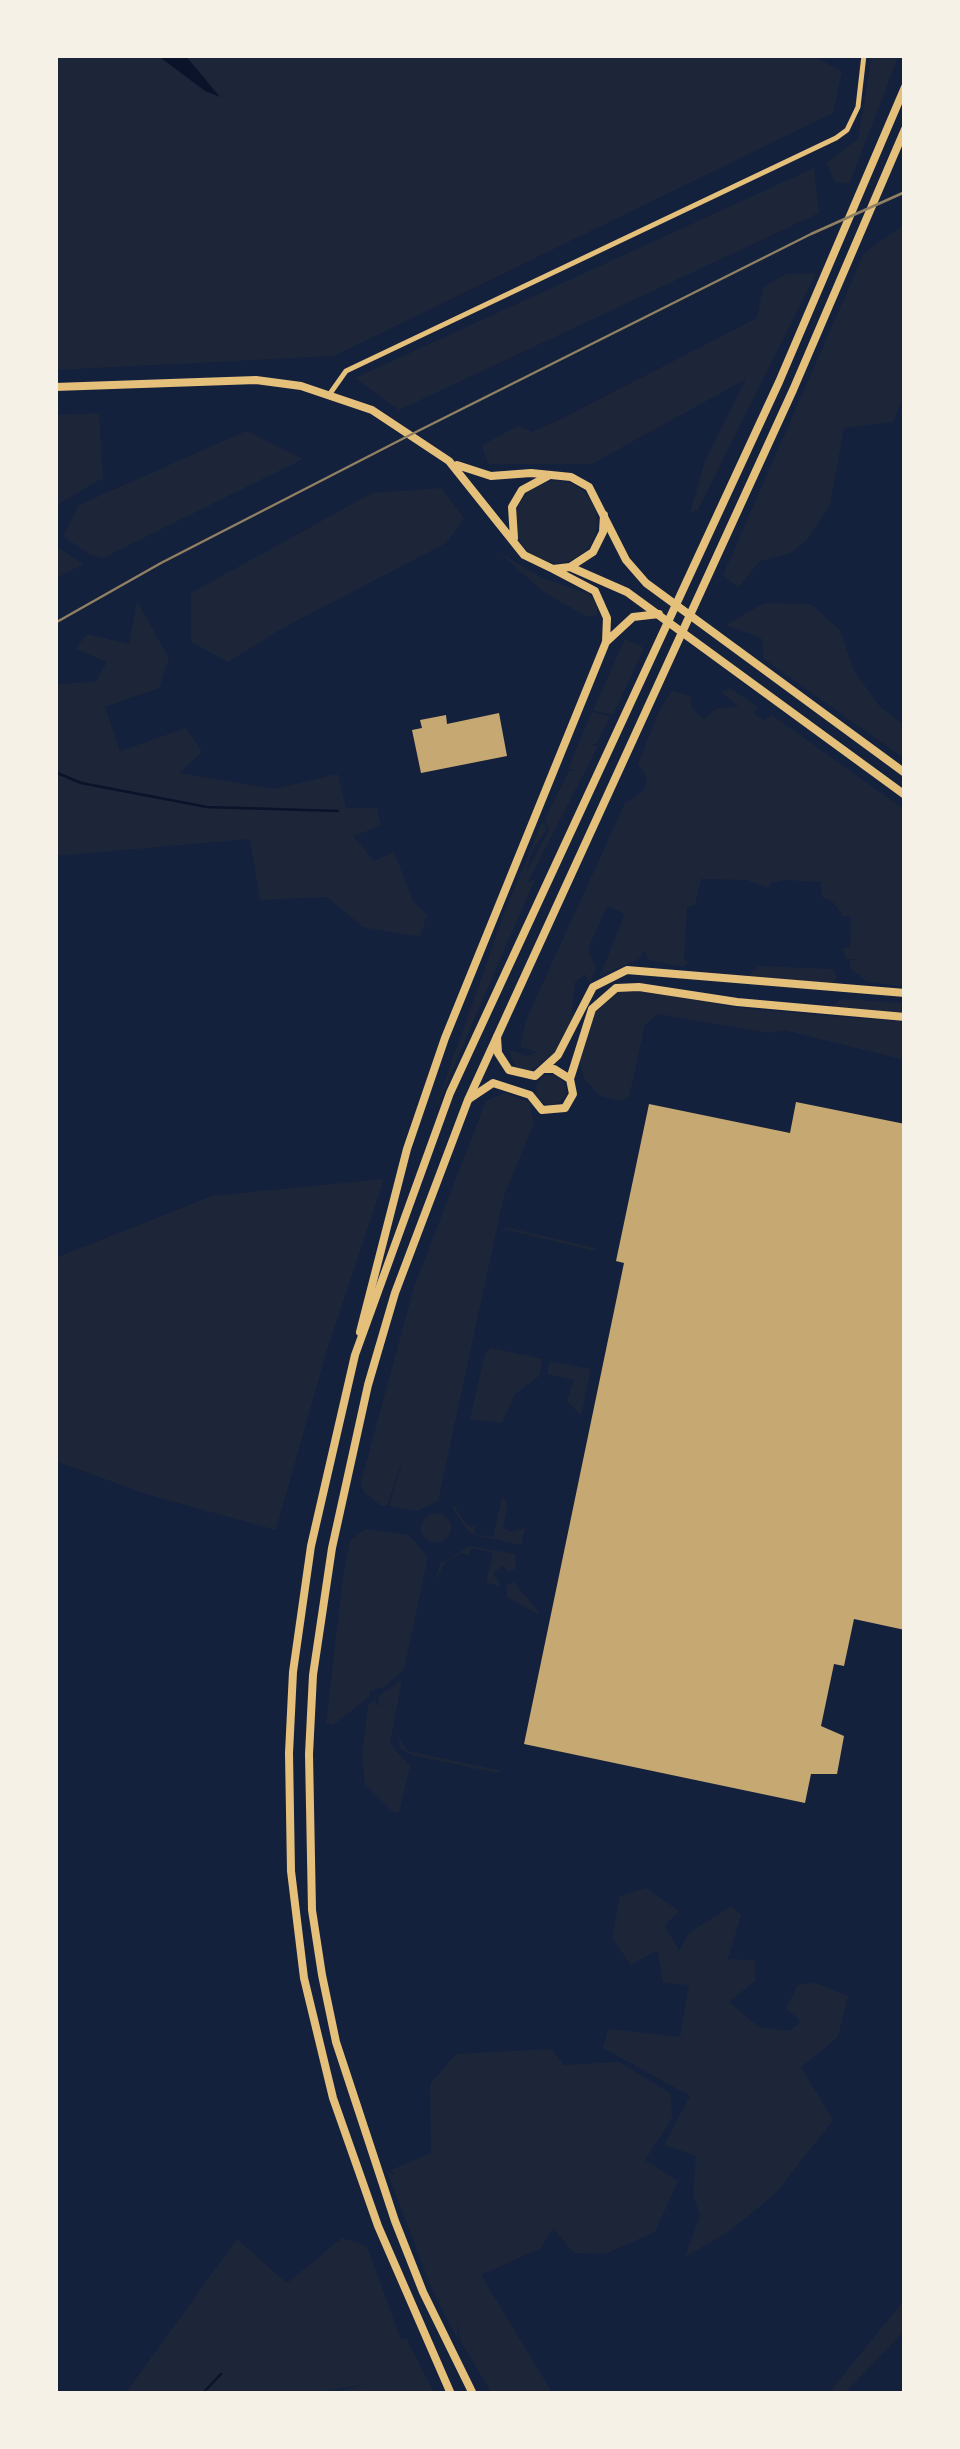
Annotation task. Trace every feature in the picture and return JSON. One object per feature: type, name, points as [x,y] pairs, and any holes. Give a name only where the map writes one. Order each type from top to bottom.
[{"type":"main road","points":[[356,1355],[450,1092],[688,577],[905,87]]},
{"type":"main road","points":[[474,2394],[423,2292],[394,2222],[342,2060],[312,1910],[308,1824],[313,1675],[346,1474],[396,1293],[468,1100],[905,130]]},
{"type":"main road","points":[[55,387],[256,380],[329,395],[372,410],[448,461],[491,476],[571,476],[589,487],[626,560],[646,583],[905,773]]},
{"type":"main road","points":[[448,461],[516,544],[538,564],[554,568],[595,592],[608,618],[606,642],[467,976],[408,1149],[375,1263],[311,1546],[293,1672],[288,1821],[296,1926],[333,2098],[378,2226],[452,2394]]},
{"type":"main road","points":[[516,544],[510,528],[512,507],[522,490],[552,474]]},
{"type":"main road","points":[[570,567],[593,552],[603,532],[604,515]]},
{"type":"main road","points":[[554,568],[570,567],[604,579],[659,614],[905,795]]},
{"type":"main road","points":[[606,642],[634,617],[659,614]]},
{"type":"main road","points":[[497,1034],[498,1053],[509,1070],[535,1076],[545,1070],[593,987],[627,970],[905,993]]},
{"type":"main road","points":[[468,1100],[493,1083],[530,1095],[542,1110],[558,1111],[570,1102],[570,1079],[592,1009],[605,993],[616,988],[639,986],[737,1002],[905,1017]]},
{"type":"main road","points":[[545,1070],[563,1072],[570,1079]]},
{"type":"main road","points":[[530,1095],[535,1076]]},
{"type":"street","points":[[329,395],[346,370],[836,138],[847,130],[858,107],[864,55]]},
{"type":"shaded area","points":[[55,55],[812,55],[842,72],[833,113],[334,356],[55,370]]},
{"type":"shaded area","points":[[157,55],[185,55],[220,97],[205,91]]},
{"type":"shaded area","points":[[872,55],[899,55],[849,184],[835,182],[826,163],[858,139]]},
{"type":"shaded area","points":[[814,168],[819,213],[399,410],[355,378]]},
{"type":"shaded area","points":[[905,224],[905,393],[893,422],[844,428],[830,505],[807,540],[791,553],[760,561],[738,588],[723,575],[864,253]]},
{"type":"shaded area","points":[[816,273],[698,510],[690,513],[705,461],[746,379],[592,464],[488,464],[482,445],[518,426],[532,432],[561,419],[757,318],[763,287],[786,274]]},
{"type":"shaded area","points":[[99,413],[103,478],[55,506],[55,415]]},
{"type":"shaded area","points":[[246,431],[303,459],[103,558],[89,554],[63,536],[79,505]]},
{"type":"shaded area","points":[[556,481],[572,484],[585,493],[594,506],[594,538],[585,551],[572,560],[556,563],[540,560],[527,551],[518,538],[515,522],[518,506],[527,493],[540,484]]},
{"type":"shaded area","points":[[441,488],[464,519],[446,543],[281,629],[228,662],[191,642],[191,593],[372,493]]},
{"type":"shaded area","points":[[55,545],[83,564],[55,579]]},
{"type":"shaded area","points":[[498,551],[540,577],[589,594],[597,603],[597,616],[585,616],[541,590]]},
{"type":"shaded area","points":[[137,601],[169,658],[159,688],[105,707],[120,751],[186,728],[202,752],[179,773],[274,789],[338,774],[346,808],[377,808],[381,826],[353,836],[374,861],[394,852],[413,901],[427,915],[420,937],[363,927],[327,897],[260,900],[250,839],[55,856],[55,685],[96,681],[107,662],[75,649],[87,634],[129,644]]},
{"type":"shaded area","points":[[764,603],[811,604],[840,630],[854,671],[881,708],[905,726],[905,759],[764,659],[762,639],[726,625]]},
{"type":"shaded area","points":[[625,639],[644,648],[613,715],[593,710]]},
{"type":"shaded area","points":[[730,688],[759,708],[753,713],[764,721],[772,715],[905,810],[905,987],[867,982],[850,968],[850,961],[856,959],[846,959],[843,948],[850,947],[851,917],[843,916],[832,901],[822,897],[821,882],[785,880],[770,883],[769,888],[747,880],[701,879],[695,905],[687,907],[684,959],[688,962],[684,967],[649,960],[644,950],[639,959],[600,976],[625,914],[607,906],[588,949],[596,968],[590,983],[585,974],[575,982],[571,1022],[556,1052],[533,1070],[515,1066],[509,1050],[528,1056],[537,1052],[520,1047],[526,1020],[625,803],[644,790],[647,778],[638,764],[659,711],[672,691],[691,696],[691,707],[704,719],[716,708],[739,707],[721,692]]},
{"type":"shaded area","points":[[592,712],[610,716],[597,743],[590,745],[598,746],[527,884],[535,879],[435,1110],[503,916],[543,820],[547,829],[532,851],[526,872],[549,830],[545,819],[569,771],[576,769],[568,769]]},
{"type":"shaded area","points":[[759,966],[833,969],[837,977],[833,983],[746,977]]},
{"type":"shaded area","points":[[614,991],[651,992],[746,1009],[905,1022],[905,1060],[784,1030],[769,1033],[658,1014],[645,1025],[629,1097],[621,1101],[600,1096],[585,1080],[579,1061],[596,1006]]},
{"type":"shaded area","points":[[841,999],[905,1003],[905,1014],[831,1008]]},
{"type":"shaded area","points":[[551,1075],[565,1084],[566,1090],[557,1104],[551,1105],[537,1096],[536,1090],[545,1076]]},
{"type":"shaded area","points":[[505,1093],[529,1102],[534,1123],[504,1196],[438,1501],[417,1511],[389,1506],[406,1449],[387,1506],[380,1505],[364,1492],[361,1482],[414,1287],[486,1101]]},
{"type":"shaded area","points":[[384,1179],[326,1353],[276,1530],[149,1495],[55,1461],[55,1258],[212,1196]]},
{"type":"shaded area","points":[[505,1227],[596,1248],[593,1251]]},
{"type":"shaded area","points":[[491,1348],[543,1359],[539,1376],[515,1394],[502,1423],[470,1419],[485,1354]]},
{"type":"shaded area","points":[[550,1361],[591,1369],[581,1416],[567,1401],[574,1380],[547,1374]]},
{"type":"shaded area","points":[[502,1497],[508,1505],[503,1527],[510,1532],[525,1528],[521,1545],[474,1535],[453,1509],[453,1504],[466,1524],[475,1527],[475,1534],[493,1537]]},
{"type":"shaded area","points":[[436,1513],[447,1517],[451,1528],[447,1539],[436,1543],[425,1539],[421,1528],[425,1517]]},
{"type":"shaded area","points":[[365,1529],[409,1535],[428,1557],[404,1670],[384,1687],[370,1691],[369,1697],[333,1725],[326,1723],[343,1577],[350,1541]]},
{"type":"shaded area","points":[[470,1546],[515,1554],[516,1568],[509,1572],[503,1566],[493,1573],[501,1586],[486,1583],[493,1553],[472,1548],[469,1555],[461,1553],[445,1562],[435,1582],[440,1564]]},
{"type":"shaded area","points":[[514,1582],[537,1614],[507,1597],[507,1585]]},
{"type":"shaded area","points":[[402,1679],[390,1744],[410,1766],[399,1812],[394,1813],[365,1784],[362,1757],[368,1705],[374,1700],[379,1707],[378,1697]]},
{"type":"shaded area","points":[[398,1737],[408,1751],[498,1770],[505,1766],[497,1773],[411,1755],[400,1748]]},
{"type":"shaded area","points":[[646,1888],[679,1911],[665,1926],[679,1951],[689,1933],[731,1906],[741,1915],[728,1959],[755,1960],[755,1981],[729,2002],[759,2027],[789,2031],[801,2022],[786,2008],[798,1985],[813,1982],[848,1996],[838,2037],[801,2067],[833,2120],[775,2194],[731,2230],[685,2257],[700,2216],[693,2194],[696,2156],[664,2145],[690,2096],[603,2048],[608,2029],[680,2037],[689,1985],[663,1983],[657,1950],[631,1965],[612,1938],[620,1896]]},
{"type":"shaded area","points":[[551,2049],[564,2065],[620,2062],[671,2094],[672,2119],[645,2160],[678,2181],[655,2232],[605,2254],[574,2253],[553,2228],[541,2248],[481,2275],[553,2394],[492,2394],[460,2340],[457,2316],[458,2340],[431,2287],[387,2171],[397,2176],[391,2170],[431,2153],[430,2084],[456,2054]]},
{"type":"shaded area","points":[[342,2238],[367,2246],[401,2340],[406,2338],[435,2394],[327,2394],[366,2384],[307,2394],[125,2394],[237,2239],[287,2283]]},
{"type":"shaded area","points":[[905,2299],[905,2330],[844,2394],[828,2394]]},
{"type":"building","points":[[499,713],[507,756],[421,773],[412,730],[422,728],[420,720],[446,715],[447,724]]},
{"type":"building","points":[[796,1102],[905,1124],[905,1630],[854,1619],[844,1666],[834,1664],[821,1726],[844,1736],[837,1774],[811,1774],[805,1803],[524,1744],[624,1263],[616,1261],[649,1104],[790,1133]]},
{"type":"waterway","points":[[55,772],[81,783],[207,807],[338,811]]},
{"type":"waterway","points":[[202,2394],[221,2374]]},
{"type":"railway","points":[[55,623],[161,563],[412,434],[811,234],[905,192]]}]
